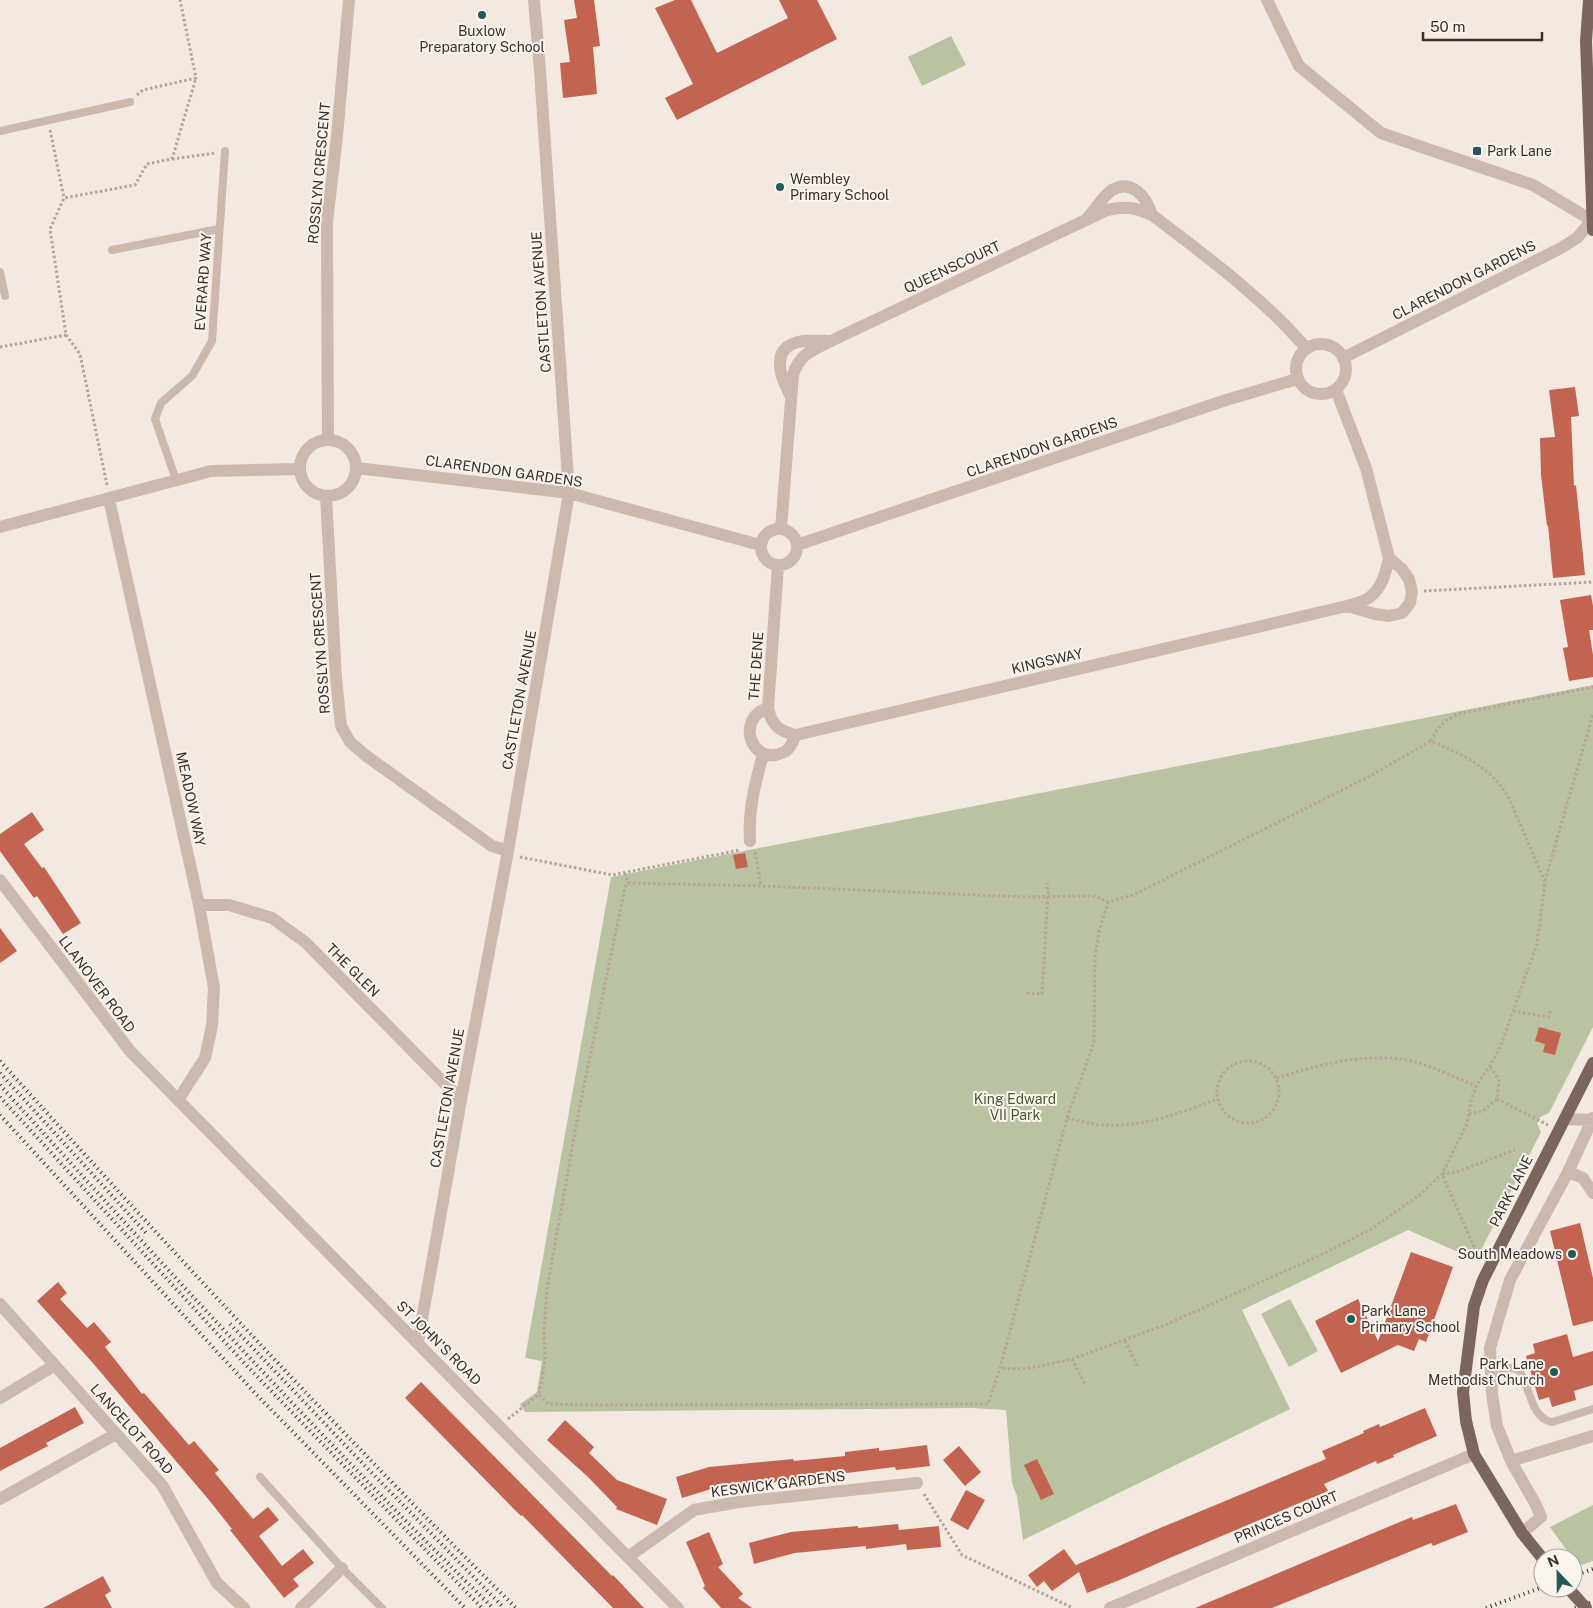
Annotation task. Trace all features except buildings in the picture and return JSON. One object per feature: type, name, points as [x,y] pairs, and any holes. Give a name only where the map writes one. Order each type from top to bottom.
[{"type":"main road","points":[[1589,0],[1586,41],[1593,223]]},
{"type":"main road","name":"PARK LANE","points":[[1534,1548],[1522,1532],[1474,1454],[1466,1421],[1463,1392],[1474,1306],[1492,1260],[1593,1063]]},
{"type":"main road","points":[[1577,1598],[1586,1608]]},
{"type":"street","name":"ROSSLYN CRESCENT","points":[[328,439],[327,222],[349,0]]},
{"type":"street","name":"CASTLETON AVENUE","points":[[418,1342],[461,1100],[508,853],[569,493],[534,0]]},
{"type":"street","points":[[1267,0],[1298,66],[1380,133],[1533,186],[1593,223]]},
{"type":"street","name":"QUEENSCOURT","points":[[1086,220],[1113,190],[1126,186],[1139,191],[1148,202],[1152,215]]},
{"type":"street","name":"QUEENSCOURT","points":[[781,529],[793,375],[796,364],[802,358],[831,341],[1107,210],[1124,207],[1152,215],[1223,269],[1293,332],[1306,348]]},
{"type":"street","name":"CLARENDON GARDENS","points":[[1344,358],[1561,248],[1577,238],[1593,223]]},
{"type":"street","name":"QUEENSCOURT","points":[[792,399],[780,366],[781,355],[793,344],[808,339],[831,341]]},
{"type":"street","points":[[1324,344],[1332,346],[1339,351],[1344,358],[1346,375],[1342,384],[1336,390],[1318,395],[1302,387],[1295,371],[1296,362],[1306,348],[1324,344]]},
{"type":"street","name":"CLARENDON GARDENS","points":[[797,545],[1226,400],[1297,379]]},
{"type":"street","points":[[1336,390],[1366,468],[1389,558],[1402,569],[1409,579],[1412,592]]},
{"type":"street","points":[[328,439],[338,441],[346,446],[353,453],[357,468],[355,478],[350,486],[343,492],[333,496],[316,494],[308,488],[302,480],[300,469],[301,459],[306,450],[314,444],[328,439]]},
{"type":"street","name":"CLARENDON GARDENS","points":[[357,468],[569,493],[760,545]]},
{"type":"street","points":[[0,527],[211,471],[300,469]]},
{"type":"street","name":"ROSSLYN CRESCENT","points":[[326,496],[336,678],[341,726],[350,742],[364,755],[492,846],[508,853]]},
{"type":"street","name":"MEADOW WAY","points":[[109,499],[199,905],[214,988],[212,1026],[205,1058],[178,1100]]},
{"type":"street","points":[[781,529],[792,534],[797,545],[796,554],[787,563],[772,564],[762,556],[760,545],[766,534],[771,530],[781,529]]},
{"type":"street","name":"KINGSWAY","points":[[796,735],[1347,606],[1370,598],[1381,583],[1389,558]]},
{"type":"street","name":"THE DENE","points":[[763,754],[752,744],[748,730],[752,719],[759,711],[768,708],[778,565]]},
{"type":"street","name":"KINGSWAY","points":[[1347,606],[1389,616],[1402,613],[1410,603],[1412,592]]},
{"type":"street","points":[[752,844],[749,821],[751,803],[763,754],[774,756],[788,750],[796,735],[781,731],[770,719],[768,708]]},
{"type":"street","name":"LLANOVER ROAD","points":[[0,880],[130,1052],[178,1100]]},
{"type":"street","name":"THE GLEN","points":[[199,905],[229,905],[272,918],[305,942],[461,1100]]},
{"type":"street","name":"ST JOHN'S ROAD","points":[[178,1100],[678,1608]]},
{"type":"street","points":[[1562,1125],[1592,1120]]},
{"type":"street","points":[[1522,1532],[1541,1517],[1536,1504],[1511,1461],[1497,1426],[1492,1394],[1490,1348],[1510,1280],[1568,1172],[1592,1120]]},
{"type":"street","points":[[1568,1172],[1582,1178],[1593,1193]]},
{"type":"street","name":"LANCELOT ROAD","points":[[0,1304],[162,1485],[217,1583],[244,1608]]},
{"type":"street","points":[[0,1398],[56,1365]]},
{"type":"street","points":[[0,1500],[116,1434]]},
{"type":"street","points":[[1511,1461],[1593,1436]]},
{"type":"street","name":"PRINCES COURT","points":[[1110,1608],[1474,1454]]},
{"type":"street","name":"KESWICK GARDENS","points":[[628,1557],[694,1510],[738,1502],[917,1483]]},
{"type":"street","points":[[301,1608],[342,1568]]},
{"type":"lane","points":[[0,131],[130,102]]},
{"type":"lane","name":"EVERARD WAY","points":[[176,480],[156,419],[161,403],[192,376],[212,341],[225,151]]},
{"type":"lane","points":[[112,250],[220,229]]},
{"type":"lane","points":[[0,272],[4,296]]},
{"type":"lane","points":[[1491,1369],[1515,1368],[1520,1372],[1536,1412],[1540,1418],[1547,1421],[1552,1422],[1593,1409]]},
{"type":"lane","points":[[260,1477],[342,1568],[382,1608]]},
{"type":"path","points":[[172,159],[196,78],[180,0]]},
{"type":"path","points":[[130,102],[143,90],[196,78]]},
{"type":"path","points":[[48,120],[64,198],[50,229],[66,335],[80,354],[109,499]]},
{"type":"path","points":[[64,198],[135,185],[147,164],[225,151]]},
{"type":"path","points":[[0,347],[66,335]]},
{"type":"path","points":[[1412,592],[1593,582]]},
{"type":"path","points":[[628,883],[761,886],[1026,898],[1094,896],[1108,902],[1133,895],[1370,776],[1432,741],[1437,729],[1447,719],[1458,714],[1593,688]]},
{"type":"path","points":[[1000,1368],[1022,1369],[1072,1359],[1165,1325],[1287,1271],[1371,1229],[1415,1199],[1442,1174],[1463,1132],[1476,1086],[1501,1046],[1537,944],[1545,882],[1593,714]]},
{"type":"path","points":[[1432,741],[1472,761],[1488,772],[1501,785],[1510,801],[1545,882]]},
{"type":"path","points":[[508,853],[612,875],[752,844],[761,886]]},
{"type":"path","points":[[625,873],[628,883]]},
{"type":"path","points":[[500,1426],[539,1394],[545,1361],[544,1332],[549,1279],[578,1115],[625,886],[628,883]]},
{"type":"path","points":[[1027,993],[1042,994],[1048,897],[1047,883]]},
{"type":"path","points":[[539,1394],[548,1404],[584,1405],[988,1404],[1000,1368],[1067,1118],[1094,1042],[1095,958],[1099,931],[1108,902]]},
{"type":"path","points":[[1514,1011],[1549,1017],[1550,1011]]},
{"type":"path","points":[[1277,1078],[1314,1067],[1337,1063],[1375,1058],[1399,1058],[1419,1063],[1476,1086]]},
{"type":"path","points":[[1253,1060],[1271,1070],[1277,1078],[1279,1097],[1276,1106],[1263,1120],[1254,1123],[1235,1121],[1227,1116],[1217,1099],[1216,1089],[1222,1075],[1233,1064],[1253,1060]]},
{"type":"path","points":[[1469,1114],[1483,1110],[1497,1099],[1499,1080],[1490,1066]]},
{"type":"path","points":[[1067,1118],[1094,1124],[1140,1123],[1173,1115],[1217,1099]]},
{"type":"path","points":[[1497,1099],[1562,1125]]},
{"type":"path","points":[[1442,1174],[1456,1172],[1515,1150]]},
{"type":"path","points":[[1442,1174],[1476,1250],[1479,1254],[1492,1260]]},
{"type":"path","points":[[1125,1341],[1138,1367]]},
{"type":"path","points":[[1072,1359],[1086,1386]]},
{"type":"path","points":[[917,1483],[962,1555],[1073,1608]]},
{"type":"green space","points":[[951,36],[966,65],[922,86],[908,57]]},
{"type":"green space","name":"King Edward VII Park","points":[[1593,685],[1593,1027],[1549,1113],[1540,1117],[1537,1123],[1541,1132],[1476,1260],[1408,1230],[1242,1310],[1290,1409],[1023,1540],[1017,1496],[1012,1483],[1006,1410],[972,1408],[525,1412],[520,1404],[537,1392],[542,1361],[525,1358],[611,877]]},
{"type":"green space","points":[[1290,1299],[1318,1351],[1289,1367],[1261,1314]]},
{"type":"green space","points":[[1593,1505],[1593,1561],[1583,1564],[1583,1548],[1565,1548],[1550,1527]]},
{"type":"railway","points":[[0,1061],[254,1338],[516,1608]]},
{"type":"railway","points":[[0,1073],[147,1234]]},
{"type":"railway","points":[[0,1085],[304,1416],[493,1608]]},
{"type":"railway","points":[[0,1097],[246,1365],[482,1608]]},
{"type":"railway","points":[[0,1115],[254,1392],[465,1608]]},
{"type":"railway","points":[[230,1324],[504,1608]]},
{"type":"railway","points":[[1583,1572],[1593,1569]]},
{"type":"railway","points":[[1486,1608],[1533,1591]]},
{"type":"railway","points":[[1575,1608],[1593,1602]]},
{"type":"place","name":"Buxlow Preparatory School","points":[[482,15]]},
{"type":"place","name":"Park Lane","points":[[1477,151]]},
{"type":"place","name":"Wembley Primary School","points":[[780,187]]},
{"type":"place","name":"South Meadows","points":[[1572,1254]]},
{"type":"place","name":"Park Lane Primary School","points":[[1351,1319]]},
{"type":"place","name":"Park Lane Methodist Church","points":[[1554,1372]]}]
